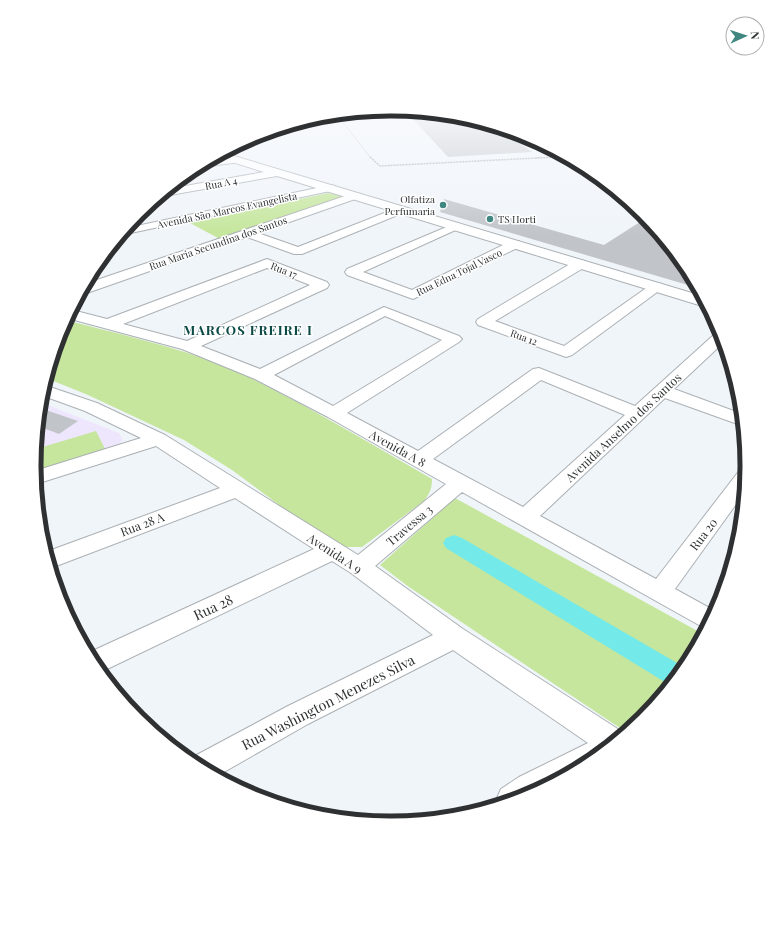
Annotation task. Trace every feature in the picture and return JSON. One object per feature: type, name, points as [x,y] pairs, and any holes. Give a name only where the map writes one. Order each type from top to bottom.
[{"type":"street","points":[[228,157],[698,300]]},
{"type":"street","points":[[215,163],[237,160]]},
{"type":"street","name":"Rua A 4","points":[[175,192],[280,172]]},
{"type":"street","name":"Avenida São Marcos Evangelista","points":[[133,230],[331,188]]},
{"type":"street","name":"Rua Maria Secundina dos Santos","points":[[91,287],[354,196]]},
{"type":"street","points":[[267,263],[401,210]]},
{"type":"street","points":[[127,238],[174,222],[193,231]]},
{"type":"street","name":"Rua Edna Tojal Vasco","points":[[456,226],[352,272],[413,295],[515,244]]},
{"type":"street","points":[[247,232],[298,251]]},
{"type":"street","points":[[206,236],[219,242]]},
{"type":"street","name":"Rua 17","points":[[108,324],[267,263],[322,285],[188,346]]},
{"type":"street","name":"Rua 12","points":[[580,264],[483,322],[566,352],[657,287]]},
{"type":"street","points":[[261,375],[384,311],[454,339],[334,413]]},
{"type":"street","name":"Avenida A 8","points":[[75,315],[188,346],[261,375],[334,413],[706,617]]},
{"type":"street","name":"Avenida Anselmo dos Santos","points":[[525,518],[716,341]]},
{"type":"street","points":[[419,460],[539,373],[637,414]]},
{"type":"street","points":[[662,391],[737,419]]},
{"type":"street","name":"Avenida A 9","points":[[49,392],[91,407],[158,439],[359,567],[454,638],[608,739]]},
{"type":"street","points":[[41,476],[158,439]]},
{"type":"street","name":"Travessa 3","points":[[359,567],[460,483]]},
{"type":"street","name":"Rua 20","points":[[660,592],[739,485]]},
{"type":"street","name":"Rua 28 A","points":[[54,558],[237,489]]},
{"type":"street","name":"Rua 28","points":[[100,660],[332,551]]},
{"type":"street","name":"Rua Washington Menezes Silva","points":[[208,764],[298,715],[454,638]]},
{"type":"path","points":[[363,147],[374,162],[380,166],[554,157]]},
{"type":"shaded area","points":[[47,405],[119,433],[123,440],[119,444],[41,469],[44,420]]},
{"type":"green space","points":[[328,193],[345,197],[223,238],[218,238],[190,223]]},
{"type":"green space","points":[[72,322],[176,349],[240,373],[313,411],[432,479],[431,488],[424,501],[362,547],[342,547],[310,528],[232,470],[184,440],[88,395],[52,380]]},
{"type":"green space","points":[[96,431],[105,449],[41,469],[42,447]]},
{"type":"green space","points":[[455,498],[698,631],[668,679],[638,713],[621,729],[409,587],[380,565]]},
{"type":"building","points":[[439,147],[526,147],[532,152],[448,157]]},
{"type":"building","points":[[444,199],[604,245],[640,222],[668,253],[690,286],[440,212]]},
{"type":"building","points":[[46,410],[78,421],[59,434],[43,428]]},
{"type":"waterway","points":[[454,543],[672,673]]},
{"type":"place","name":"Olfatiza Perfumaria","points":[[443,205]]},
{"type":"place","name":"TS Horti","points":[[490,219]]},
{"type":"district","name":"MARCOS FREIRE I","points":[[248,329]]}]
